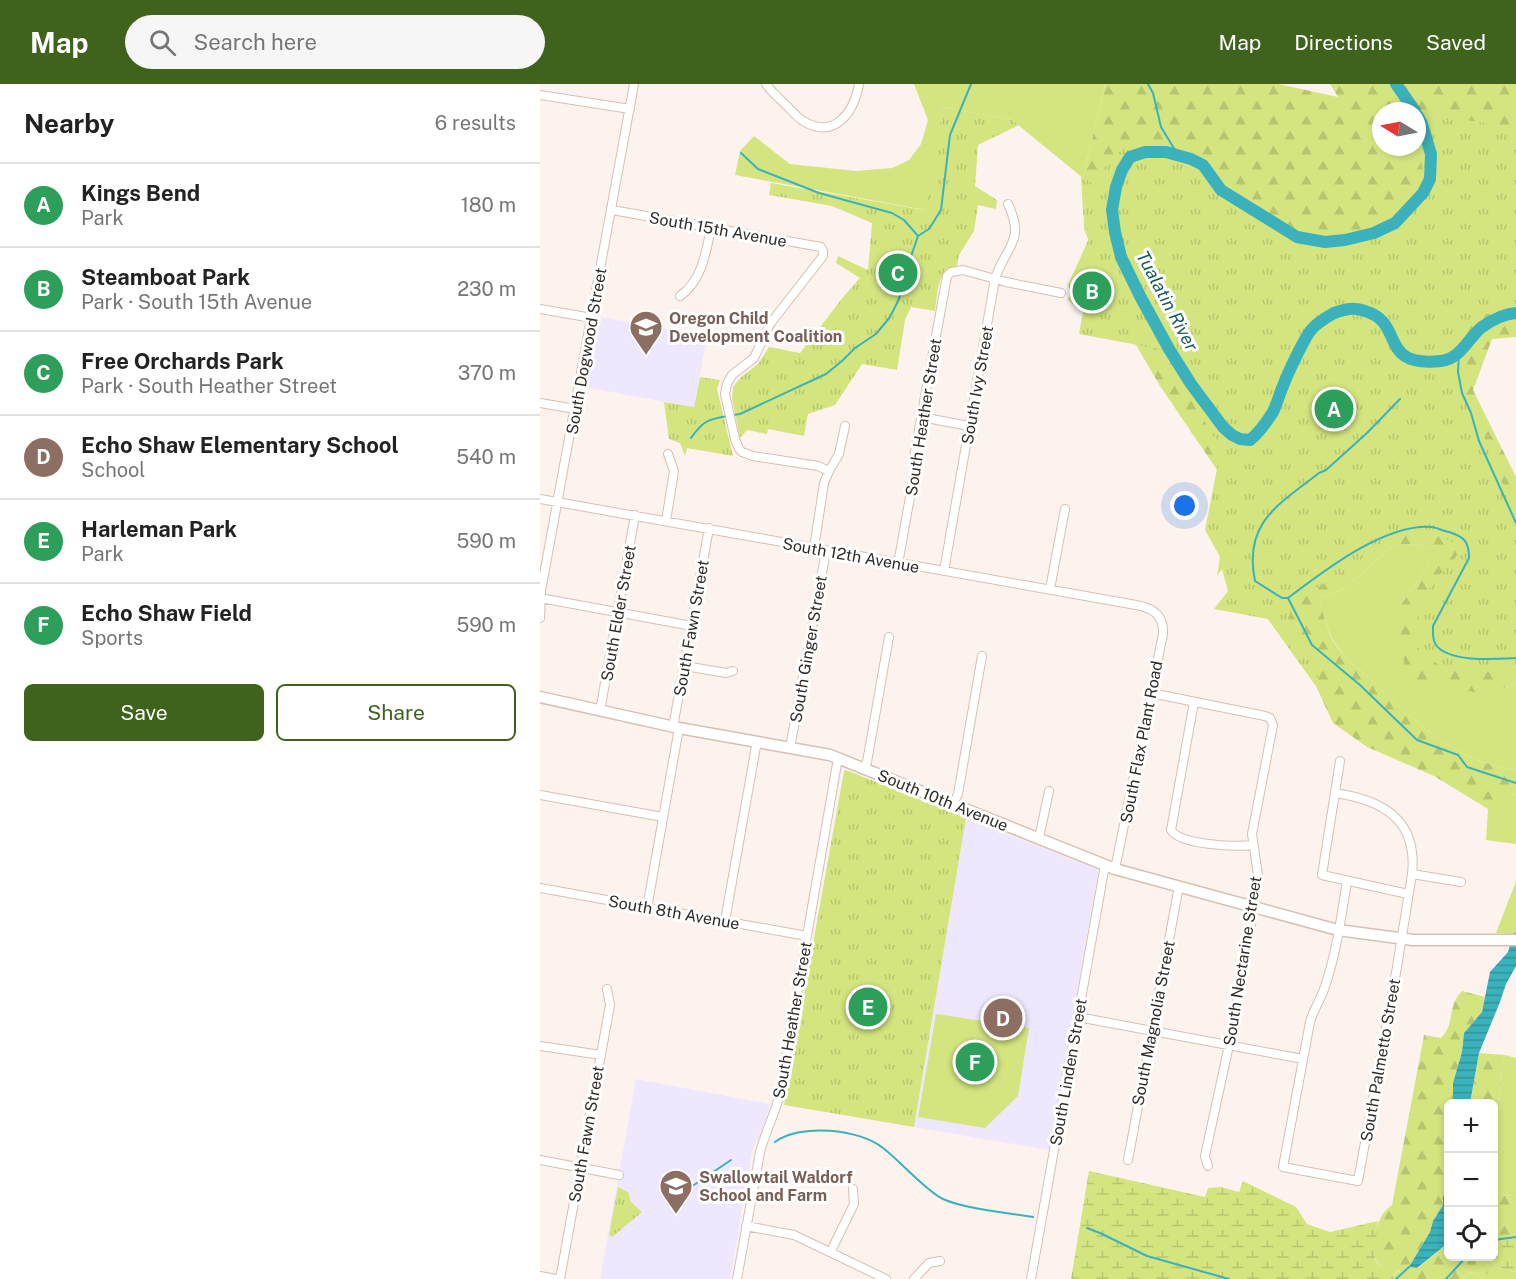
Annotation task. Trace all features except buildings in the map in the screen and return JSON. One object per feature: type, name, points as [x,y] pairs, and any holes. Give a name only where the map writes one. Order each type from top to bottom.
[{"type":"main road","name":"South 10th Avenue","points":[[540,697],[676,727],[838,758],[1110,867],[1338,930],[1401,939],[1516,940]]},
{"type":"street","name":"South Dogwood Street","points":[[540,618],[541,598],[634,84]]},
{"type":"street","points":[[765,84],[803,121],[817,126],[828,126],[840,122],[851,111],[859,84]]},
{"type":"street","points":[[540,97],[630,109]]},
{"type":"street","name":"South Ivy Street","points":[[944,571],[995,279],[999,267],[1014,243],[1014,216],[1008,204]]},
{"type":"street","name":"South 15th Avenue","points":[[612,210],[821,248],[823,251],[819,261],[770,324],[754,358],[732,375],[726,388],[728,410],[736,444],[742,452],[753,456],[818,466],[829,471]]},
{"type":"street","points":[[680,296],[699,274],[711,228]]},
{"type":"street","name":"South Heather Street","points":[[898,564],[945,280],[951,272],[963,270],[995,279]]},
{"type":"street","points":[[995,279],[1060,293]]},
{"type":"street","points":[[540,309],[592,318]]},
{"type":"street","points":[[540,403],[575,409]]},
{"type":"street","points":[[921,417],[969,426]]},
{"type":"street","points":[[814,548],[824,483],[839,454],[845,426]]},
{"type":"street","points":[[666,521],[674,471],[668,454]]},
{"type":"street","name":"South 12th Avenue","points":[[540,499],[1148,607],[1160,615]]},
{"type":"street","points":[[1050,589],[1065,509]]},
{"type":"street","name":"South Elder Street","points":[[600,711],[635,515]]},
{"type":"street","name":"South Fawn Street","points":[[647,908],[708,528]]},
{"type":"street","name":"South Ginger Street","points":[[790,748],[826,551]]},
{"type":"street","points":[[541,598],[692,626]]},
{"type":"street","name":"South Flax Plant Road","points":[[1110,867],[1163,634],[1160,615]]},
{"type":"street","points":[[864,768],[867,762],[889,637]]},
{"type":"street","points":[[953,804],[958,794],[982,656]]},
{"type":"street","points":[[685,666],[717,672],[733,671]]},
{"type":"street","points":[[1151,693],[1194,702],[1170,825],[1173,834],[1178,837],[1226,846],[1252,844]]},
{"type":"street","name":"South Nectarine Street","points":[[1194,702],[1264,716],[1271,720],[1273,727],[1252,831],[1258,875],[1254,907],[1229,1045],[1205,1156],[1208,1166]]},
{"type":"street","points":[[724,921],[757,741]]},
{"type":"street","name":"South Heather Street","points":[[737,1279],[759,1152],[773,1118],[778,1097],[838,758]]},
{"type":"street","points":[[1340,761],[1322,876],[1408,894]]},
{"type":"street","points":[[1039,838],[1050,791]]},
{"type":"street","name":"South Palmetto Street","points":[[1303,1059],[1283,1167],[1358,1181],[1412,874],[1412,854],[1410,842],[1403,827],[1391,813],[1367,799],[1335,793]]},
{"type":"street","points":[[540,795],[663,817]]},
{"type":"street","name":"South Linden Street","points":[[1031,1279],[1078,1017],[1110,867]]},
{"type":"street","points":[[1412,874],[1461,882]]},
{"type":"street","points":[[1078,1017],[1303,1059],[1310,1022],[1322,993],[1338,930],[1347,881]]},
{"type":"street","name":"South Magnolia Street","points":[[1128,1160],[1179,886]]},
{"type":"street","name":"South 8th Avenue","points":[[540,888],[807,936]]},
{"type":"street","name":"South Fawn Street","points":[[560,1279],[610,1005],[607,989]]},
{"type":"street","points":[[540,1046],[601,1054]]},
{"type":"street","points":[[540,1160],[619,1175]]},
{"type":"street","points":[[831,1251],[854,1204],[853,1189]]},
{"type":"street","points":[[746,1226],[794,1235],[886,1279]]},
{"type":"street","points":[[914,1279],[929,1263],[940,1262]]},
{"type":"street","points":[[540,1276],[556,1279]]},
{"type":"shaded area","name":"Oregon Child Development Coalition","points":[[595,316],[707,336],[694,407],[583,387]]},
{"type":"shaded area","points":[[966,818],[1096,869],[1098,873],[1049,1150],[914,1127]]},
{"type":"shaded area","name":"Swallowtail Waldorf School and Farm","points":[[636,1079],[769,1104],[767,1117],[752,1152],[730,1279],[600,1279]]},
{"type":"green space","points":[[914,84],[1105,84],[1083,178],[1012,120],[943,107],[925,210],[735,175],[740,151],[754,136],[790,164],[856,171],[892,168],[909,160],[921,144],[928,120]]},
{"type":"green space","points":[[1105,84],[1278,84],[1338,97],[1330,84],[1516,84],[1516,337],[1492,339],[1473,390],[1516,477],[1516,683],[1488,694],[1408,682],[1400,642],[1400,606],[1430,564],[1430,549],[1417,544],[1394,545],[1345,588],[1319,599],[1332,639],[1350,660],[1419,724],[1454,749],[1473,758],[1516,770],[1516,795],[1501,787],[1488,809],[1434,776],[1367,747],[1333,723],[1316,686],[1268,619],[1226,483],[1160,386],[1122,321],[1084,229],[1083,178]]},
{"type":"green space","points":[[943,107],[1012,120],[1019,125],[978,145],[975,186],[997,200],[996,209],[978,205],[974,231],[959,255],[957,266],[945,272],[939,284],[935,311],[911,307],[905,320],[897,370],[862,364],[835,405],[808,414],[804,436],[768,429],[767,434],[747,430],[740,438],[732,399],[733,387],[740,378],[758,364],[769,347],[800,353],[860,278],[836,263],[838,256],[868,270],[872,223],[832,206],[769,195],[771,183],[924,210]]},
{"type":"green space","points":[[1426,112],[1516,129],[1516,313],[1486,314],[1471,323],[1460,341],[1457,367],[1461,395],[1479,423],[1516,518],[1516,666],[1465,674],[1439,665],[1419,650],[1417,627],[1425,598],[1434,582],[1458,554],[1453,542],[1421,529],[1400,533],[1336,577],[1292,602],[1287,632],[1321,657],[1316,686],[1268,619],[1214,609],[1228,591],[1222,569],[1217,576],[1220,557],[1205,530],[1222,443],[1213,436],[1164,350],[1079,334],[1083,312],[1068,300],[1071,292],[1068,285],[1090,236],[1083,213],[1081,176],[1096,186],[1108,163],[1126,147],[1149,141],[1162,142],[1175,146],[1187,154],[1226,191],[1274,227],[1297,236],[1321,239],[1376,234],[1415,204],[1423,191],[1424,178],[1420,156],[1426,156]]},
{"type":"green space","points":[[700,377],[720,380],[717,389],[733,456],[687,448],[685,456],[680,443],[669,439],[664,402],[694,407]]},
{"type":"green space","points":[[1417,544],[1430,549],[1430,564],[1400,606],[1487,694],[1516,683],[1516,770],[1473,758],[1454,749],[1419,724],[1349,660],[1335,644],[1326,624],[1319,599],[1345,588],[1394,545]]},
{"type":"green space","points":[[846,770],[966,818],[914,1127],[784,1105]]},
{"type":"green space","points":[[1501,786],[1516,795],[1516,844],[1486,840],[1488,809]]},
{"type":"green space","points":[[1516,881],[1516,932],[1513,934],[1496,933]]},
{"type":"green space","points":[[1462,991],[1485,997],[1482,1012],[1464,1033],[1462,1052],[1453,1083],[1453,1099],[1444,1099],[1443,1205],[1409,1267],[1418,1268],[1444,1246],[1444,1261],[1493,1261],[1495,1267],[1483,1277],[1471,1272],[1462,1279],[1389,1279],[1400,1270],[1384,1270],[1374,1258],[1376,1236],[1382,1216],[1392,1205],[1424,1035],[1441,1038],[1448,1027],[1457,997]]},
{"type":"green space","points":[[936,1014],[1029,1028],[1018,1096],[985,1128],[918,1117]]},
{"type":"green space","points":[[1479,1053],[1505,1055],[1501,1068],[1498,1102],[1498,1099],[1471,1099]]},
{"type":"green space","points":[[1505,1055],[1516,1058],[1516,1196],[1498,1192],[1498,1102],[1501,1068]]},
{"type":"green space","points":[[1089,1171],[1205,1197],[1208,1188],[1221,1187],[1239,1192],[1243,1181],[1296,1207],[1307,1224],[1330,1232],[1378,1221],[1374,1259],[1384,1270],[1400,1269],[1389,1279],[1071,1279]]},
{"type":"green space","points":[[618,1187],[628,1192],[631,1202],[642,1212],[612,1237],[609,1235]]},
{"type":"green space","points":[[1498,1192],[1516,1196],[1516,1233],[1498,1243]]},
{"type":"green space","points":[[1516,1233],[1516,1272],[1495,1267],[1493,1261],[1498,1261],[1498,1243]]},
{"type":"green space","points":[[1495,1267],[1516,1272],[1516,1279],[1462,1279],[1471,1272],[1483,1277]]},
{"type":"water","points":[[1516,932],[1516,966],[1506,984],[1479,1053],[1471,1099],[1453,1099],[1453,1083],[1462,1052],[1464,1033],[1482,1012],[1490,972],[1508,952],[1513,934]]},
{"type":"water","points":[[1444,1195],[1444,1246],[1417,1268],[1409,1267],[1430,1232],[1433,1221],[1443,1205]]},
{"type":"waterway","points":[[733,415],[740,414],[826,374],[855,348],[876,334],[890,317],[899,299],[918,236],[929,229],[941,210],[950,135],[971,84]]},
{"type":"waterway","points":[[1148,84],[1153,93],[1161,127],[1178,155]]},
{"type":"waterway","name":"Tualatin River","points":[[1396,84],[1409,102]]},
{"type":"waterway","name":"Tualatin River","points":[[1426,137],[1431,154],[1430,179],[1423,193],[1395,223],[1374,233],[1325,242],[1297,237],[1221,190],[1203,165],[1191,159],[1166,152],[1145,152],[1130,157],[1116,187],[1112,210],[1121,257],[1169,349],[1191,384],[1223,427],[1240,439],[1250,440],[1263,427],[1273,412],[1288,373],[1309,333],[1334,313],[1357,309],[1377,317],[1385,325],[1400,351],[1408,358],[1421,361],[1441,361],[1454,356],[1482,327],[1498,318],[1516,313]]},
{"type":"waterway","points":[[741,153],[758,169],[819,193],[892,213],[904,220],[918,236]]},
{"type":"waterway","points":[[1459,353],[1458,372],[1462,393],[1471,413],[1479,441],[1516,523]]},
{"type":"waterway","points":[[1400,399],[1326,470],[1290,495],[1267,517],[1254,544],[1255,581],[1282,598],[1288,598],[1337,563],[1375,541],[1414,528],[1436,528],[1462,538],[1467,544],[1469,558],[1433,626],[1433,638],[1436,645],[1451,655],[1474,659],[1516,658]]},
{"type":"waterway","points":[[691,438],[707,422],[728,416]]},
{"type":"waterway","points":[[1288,598],[1312,645],[1360,685],[1417,740],[1458,755],[1467,767],[1516,783]]},
{"type":"waterway","points":[[775,1142],[799,1132],[830,1131],[860,1136],[883,1148],[929,1190],[943,1199],[975,1208],[1033,1217]]},
{"type":"waterway","points":[[685,1191],[731,1160]]},
{"type":"waterway","points":[[1087,1228],[1147,1256],[1229,1279]]},
{"type":"waterway","points":[[1498,1239],[1516,1237]]},
{"type":"waterway","points":[[1446,1279],[1462,1261]]},
{"type":"waterway","points":[[1396,1279],[1409,1267]]},
{"type":"place","name":"Free Orchards Park","points":[[898,273]]},
{"type":"place","name":"Steamboat Park","points":[[1092,291]]},
{"type":"place","name":"Oregon Child Development Coalition","points":[[646,356]]},
{"type":"place","name":"Kings Bend","points":[[1334,409]]},
{"type":"place","name":"Harleman Park","points":[[868,1007]]},
{"type":"place","name":"Echo Shaw Elementary School","points":[[1003,1018]]},
{"type":"place","name":"Echo Shaw Field","points":[[975,1062]]},
{"type":"place","name":"Swallowtail Waldorf School and Farm","points":[[676,1215]]}]
